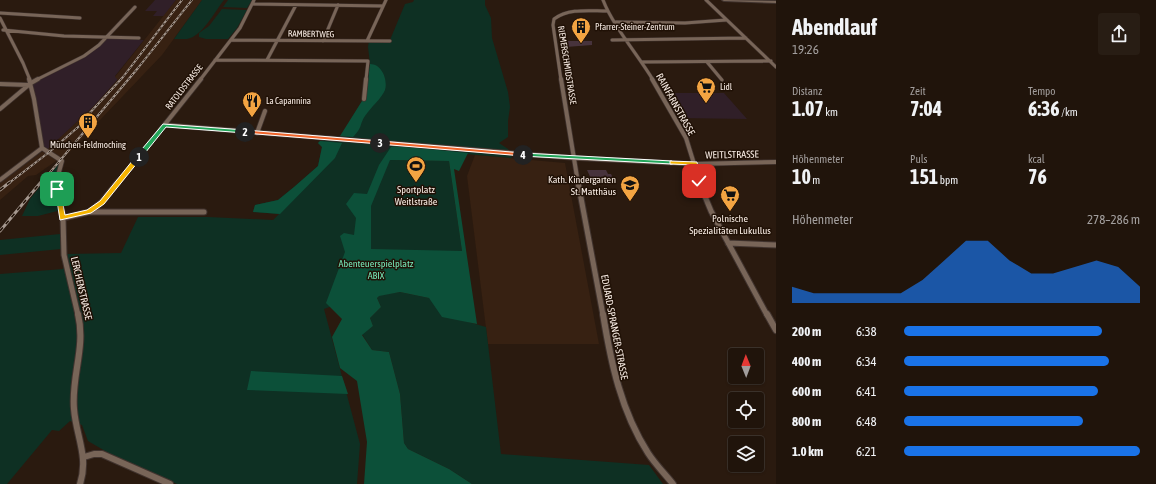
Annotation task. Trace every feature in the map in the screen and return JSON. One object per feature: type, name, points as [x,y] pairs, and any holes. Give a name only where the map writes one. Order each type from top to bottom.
[{"type":"main road","points":[[724,0],[776,2]]},
{"type":"street","name":"RATOLDSTRASSE","points":[[63,218],[88,212],[102,202],[216,60],[231,40],[254,0]]},
{"type":"street","points":[[367,41],[386,0]]},
{"type":"street","name":"RAINFARNSTRASSE","points":[[603,0],[607,11],[642,62],[686,138],[699,181],[711,211],[776,330]]},
{"type":"street","points":[[706,0],[776,67]]},
{"type":"street","points":[[252,4],[383,6]]},
{"type":"street","points":[[268,60],[296,5]]},
{"type":"street","points":[[323,41],[338,5]]},
{"type":"street","points":[[597,11],[602,9],[604,6]]},
{"type":"street","points":[[0,109],[29,84],[84,56],[106,38],[135,7]]},
{"type":"street","name":"RIEMERSCHMIDSTRASSE","points":[[574,158],[552,22],[557,16],[564,13],[607,11]]},
{"type":"street","points":[[0,13],[80,18]]},
{"type":"street","points":[[0,18],[2,30],[26,69],[29,84],[34,96],[42,148],[0,180]]},
{"type":"street","points":[[616,22],[671,23],[726,20]]},
{"type":"street","points":[[2,30],[106,38],[139,38]]},
{"type":"street","points":[[612,40],[746,38]]},
{"type":"street","name":"RAMBERTWEG","points":[[231,40],[390,41]]},
{"type":"street","points":[[216,60],[368,61],[364,99]]},
{"type":"street","points":[[642,62],[771,61]]},
{"type":"street","points":[[707,62],[722,80]]},
{"type":"street","points":[[0,84],[29,84]]},
{"type":"street","points":[[258,132],[265,111]]},
{"type":"street","name":"WEITLSTRASSE","points":[[165,125],[574,158],[695,164],[776,162]]},
{"type":"street","name":"LERCHENSTRASSE","points":[[42,148],[62,161],[63,164],[56,182],[63,218],[64,255],[81,326],[81,345],[74,408],[84,457],[83,475],[80,484]]},
{"type":"street","name":"EDUARD-SPRANGER-STRASSE","points":[[574,158],[597,280],[602,315],[618,387],[627,416],[648,454],[673,484]]},
{"type":"street","points":[[88,212],[204,212]]},
{"type":"street","points":[[728,243],[776,245]]},
{"type":"street","points":[[84,457],[94,454],[102,454],[170,484]]},
{"type":"shaded area","points":[[155,0],[176,0],[164,16],[153,16],[157,11],[145,11]]},
{"type":"shaded area","points":[[176,0],[202,0],[162,55],[60,162],[56,161],[36,175],[28,176],[0,200],[0,183],[43,151],[48,149],[94,106],[118,80],[115,77]]},
{"type":"shaded area","points":[[105,38],[144,40],[115,76],[118,79],[94,106],[48,149],[43,151],[31,82],[84,55]]},
{"type":"shaded area","points":[[664,93],[724,93],[747,119],[680,118]]},
{"type":"shaded area","points":[[475,155],[565,163],[599,344],[488,344],[467,176]]},
{"type":"green space","points":[[202,0],[224,0],[208,23],[198,34],[187,39],[174,39]]},
{"type":"green space","points":[[228,0],[252,0],[247,8],[223,7]]},
{"type":"green space","name":"Abenteuerspielplatz ABIX","points":[[414,0],[485,0],[485,5],[491,18],[492,38],[508,92],[510,107],[508,137],[499,143],[508,149],[512,158],[395,148],[391,160],[449,161],[462,251],[383,288],[324,309],[360,444],[357,484],[177,484],[112,455],[88,441],[82,425],[70,421],[59,431],[52,430],[7,484],[0,484],[0,274],[63,269],[68,258],[67,254],[121,253],[138,217],[208,217],[273,220],[279,214],[253,212],[255,205],[278,200],[318,166],[322,147],[318,143],[320,141],[341,136],[362,101],[366,98],[370,64],[368,47],[369,41],[390,40],[405,4],[413,2]]},
{"type":"green space","points":[[222,9],[247,10],[237,28],[228,39],[206,39],[199,37],[199,33],[209,26]]},
{"type":"green space","points":[[370,64],[378,67],[383,73],[386,82],[385,90],[365,116],[360,128],[353,137],[340,136],[362,101],[366,98]]},
{"type":"green space","points":[[320,141],[342,143],[335,158],[280,214],[253,212],[255,205],[278,200],[318,166],[322,147],[318,143]]},
{"type":"green space","name":"Abenteuerspielplatz ABIX","points":[[397,146],[468,153],[459,171],[454,169],[477,324],[442,317],[429,298],[400,292],[379,296],[377,298],[381,307],[370,318],[373,326],[362,335],[372,350],[389,352],[400,394],[404,443],[408,449],[449,469],[472,484],[364,484],[367,442],[357,381],[340,368],[332,337],[342,319],[326,303],[345,252],[340,236],[344,233],[354,235],[356,218],[346,204],[354,193],[367,194],[379,165],[391,147]],"holes":[[[390,160],[449,161],[462,251],[371,249],[371,206]]]},
{"type":"green space","points":[[60,162],[56,180],[61,210],[38,216],[22,216],[30,199]]},
{"type":"green space","points":[[60,234],[61,249],[0,255],[0,240]]},
{"type":"green space","points":[[400,292],[429,298],[461,320],[486,327],[501,454],[649,465],[663,484],[472,484],[449,469],[408,449],[404,443],[400,394],[389,352],[372,350],[362,334],[373,326],[370,318],[381,307],[377,298],[379,295]]},
{"type":"green space","points":[[251,371],[342,376],[348,394],[247,390]]},
{"type":"building","name":"Pfarrer-Steiner-Zentrum","points":[[561,41],[592,41],[592,45],[566,47]]},
{"type":"building","points":[[587,170],[606,170],[608,174],[611,174],[615,183],[593,183]]},
{"type":"railway","points":[[86,117],[123,77],[182,0]]},
{"type":"railway","points":[[41,183],[138,68],[192,0]]},
{"type":"railway","points":[[9,183],[48,153],[91,116]]},
{"type":"railway","points":[[0,190],[10,182]]},
{"type":"railway","points":[[0,231],[41,182]]},
{"type":"place","name":"Pfarrer-Steiner-Zentrum","points":[[581,44]]},
{"type":"place","name":"Lidl","points":[[706,104]]},
{"type":"place","name":"La Capannina","points":[[252,118]]},
{"type":"place","name":"München-Feldmoching","points":[[88,139]]},
{"type":"place","name":"Sportplatz Weitlstraße","points":[[416,183]]},
{"type":"place","name":"Kath. Kindergarten St. Matthäus","points":[[630,202]]},
{"type":"place","name":"Polnische Spezialitäten Lukullus","points":[[730,212]]},
{"type":"route","points":[[57,189],[63,218],[88,212],[102,202],[165,125],[565,158],[695,164],[699,181]]}]
